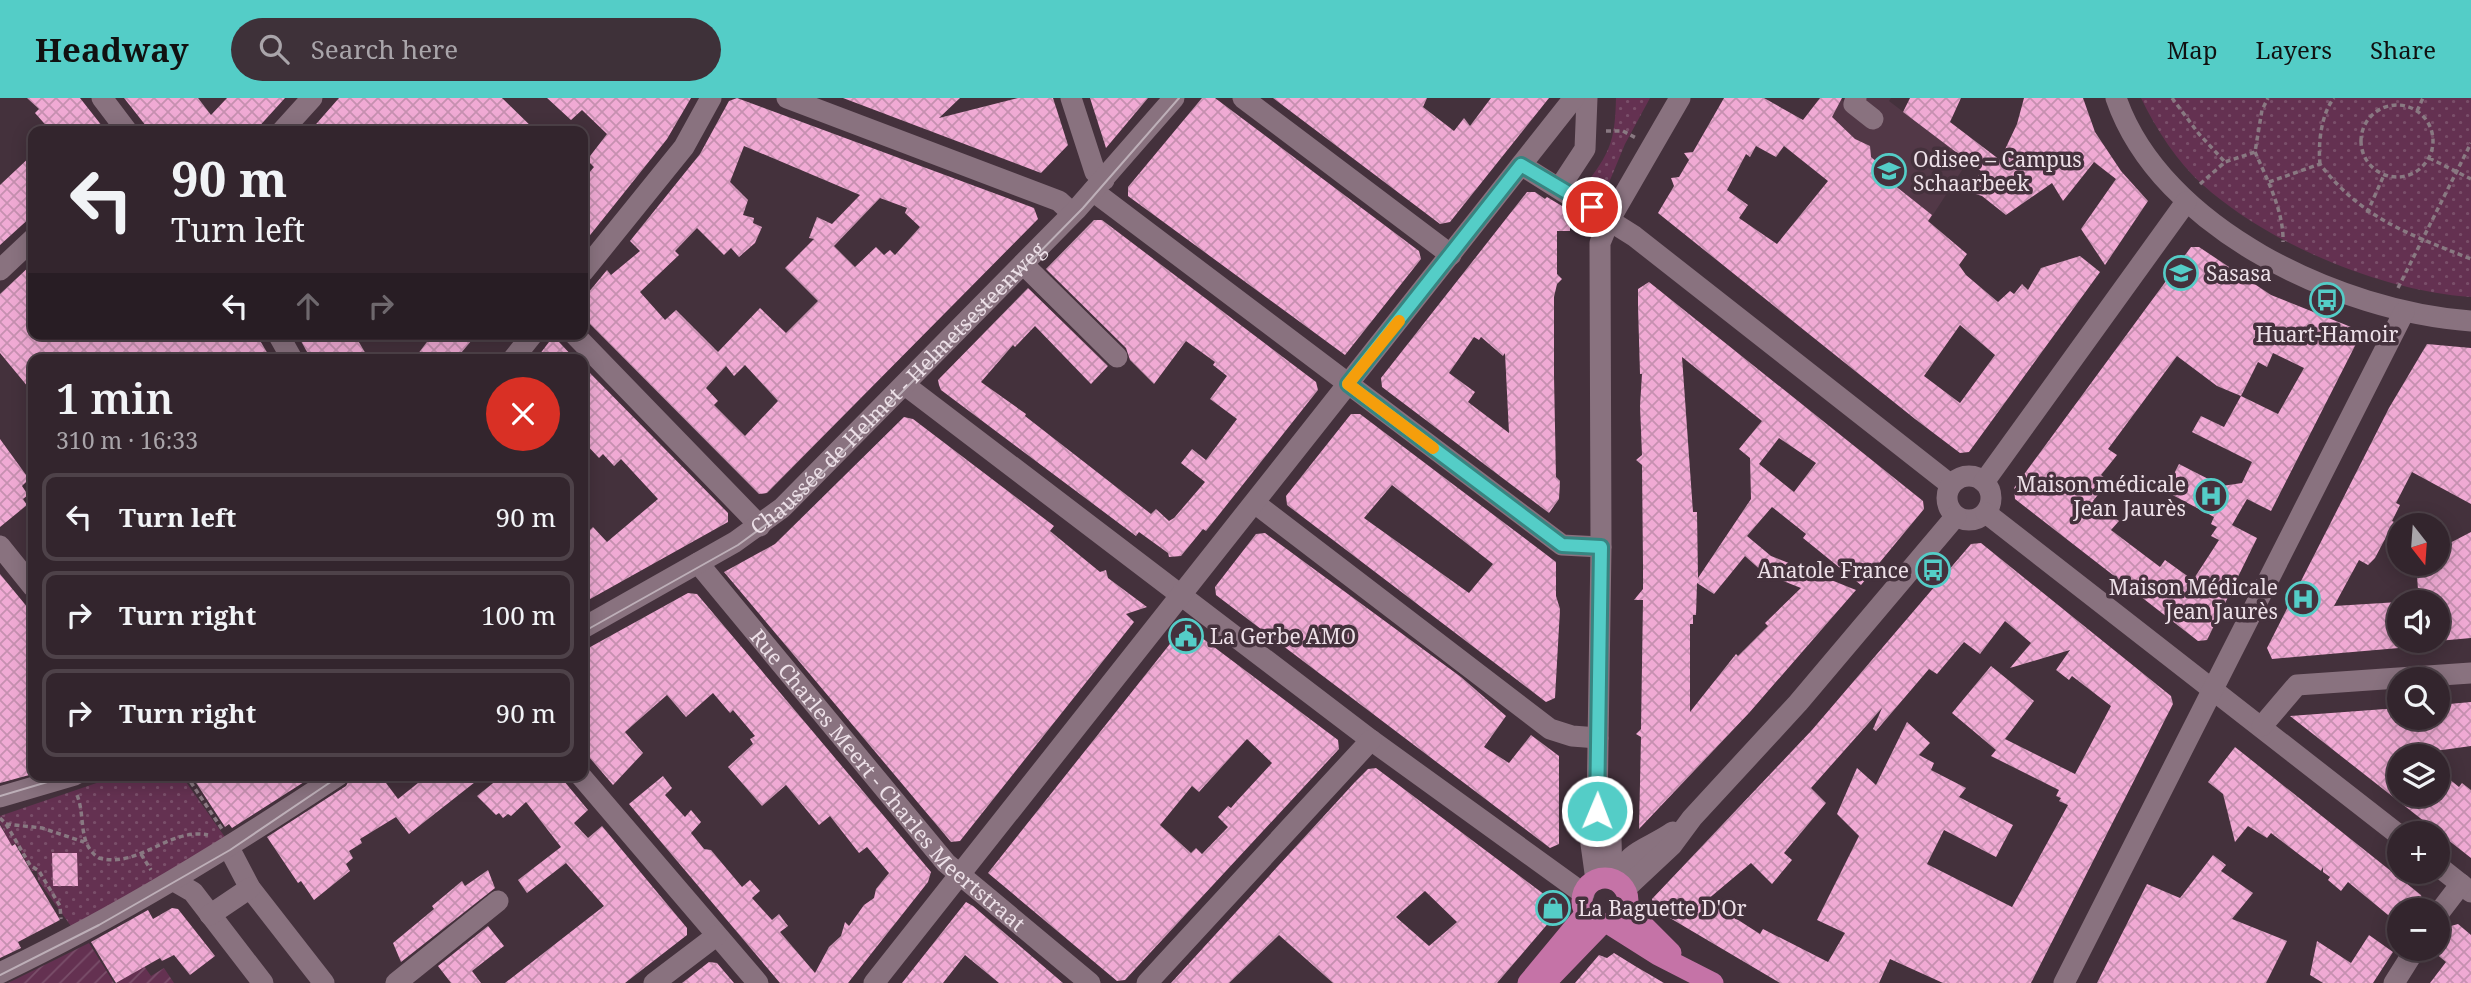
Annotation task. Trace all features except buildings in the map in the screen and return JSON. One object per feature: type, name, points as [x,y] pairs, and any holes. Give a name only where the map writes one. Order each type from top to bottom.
[{"type":"main road","points":[[1606,899],[1658,955],[1713,983]]},
{"type":"main road","points":[[1528,983],[1606,899]]},
{"type":"main road","points":[[1545,983],[1606,899]]},
{"type":"street","points":[[102,98],[123,126]]},
{"type":"street","points":[[287,126],[312,98]]},
{"type":"street","points":[[588,266],[684,147],[711,98]]},
{"type":"street","points":[[787,98],[1059,201],[1072,213]]},
{"type":"street","points":[[1072,98],[1098,186],[1348,384],[1562,545],[1601,547]]},
{"type":"street","name":"Chaussée de Helmet - Helmetsesteenweg","points":[[588,625],[760,526],[801,490],[1098,186],[1174,98]]},
{"type":"street","points":[[1243,98],[1451,255]]},
{"type":"street","points":[[874,983],[1256,504],[1574,98]]},
{"type":"street","points":[[1560,187],[1585,149],[1588,130],[1587,98]]},
{"type":"street","points":[[1606,899],[1591,844],[1597,811],[1601,547],[1600,243],[1610,219],[1680,98]]},
{"type":"street","points":[[1856,98],[1854,104],[1872,119]]},
{"type":"street","points":[[2116,98],[2139,147],[2186,202],[2281,265],[2324,285],[2404,312],[2471,321]]},
{"type":"street","points":[[1521,165],[1610,219],[1951,485]]},
{"type":"street","points":[[1984,482],[2186,202]]},
{"type":"street","points":[[0,270],[28,244]]},
{"type":"street","points":[[1023,264],[1117,357]]},
{"type":"street","points":[[2064,983],[2404,312]]},
{"type":"street","points":[[517,354],[528,340]]},
{"type":"street","points":[[580,340],[760,526]]},
{"type":"street","points":[[905,385],[1371,740],[1606,899]]},
{"type":"street","points":[[1967,476],[1984,482],[1992,497],[1986,513],[1969,521],[1956,516],[1947,502],[1951,485],[1967,476]]},
{"type":"street","points":[[1256,504],[1550,729],[1572,736],[1598,738]]},
{"type":"street","points":[[1986,513],[2387,825]]},
{"type":"street","points":[[1606,899],[1672,845],[1692,818],[1798,704],[1956,516]]},
{"type":"street","points":[[0,546],[28,581]]},
{"type":"street","name":"Rue Charles Meert - Charles Meertstraat","points":[[698,563],[937,852],[1090,983]]},
{"type":"street","points":[[2262,726],[2297,685],[2471,673]]},
{"type":"street","points":[[1147,983],[1371,740]]},
{"type":"street","points":[[0,797],[55,781]]},
{"type":"street","points":[[0,973],[76,936],[174,881],[221,840],[328,781]]},
{"type":"street","points":[[585,781],[758,983]]},
{"type":"street","points":[[1597,811],[1612,845],[1606,899]]},
{"type":"street","points":[[1612,845],[1625,853],[1636,851],[1656,844],[1692,818]]},
{"type":"street","points":[[221,840],[250,888],[324,983]]},
{"type":"street","points":[[1606,899],[1622,863],[1636,851]]},
{"type":"street","points":[[2450,875],[2466,888],[2450,903]]},
{"type":"street","points":[[174,881],[193,892],[263,983]]},
{"type":"street","points":[[210,915],[250,888]]},
{"type":"street","points":[[396,983],[498,901]]},
{"type":"street","points":[[653,983],[716,936]]},
{"type":"street","points":[[2393,983],[2407,961]]},
{"type":"path","points":[[2172,98],[2225,162]]},
{"type":"path","points":[[2268,98],[2262,110],[2255,152],[2269,182],[2283,232],[2282,246]]},
{"type":"path","points":[[2334,98],[2329,104],[2318,147],[2320,164],[2340,191],[2367,213],[2471,259]]},
{"type":"path","points":[[2417,111],[2423,98]]},
{"type":"path","points":[[2391,105],[2417,111],[2430,127],[2433,138],[2428,158],[2414,173],[2394,177],[2372,168],[2364,157],[2360,144],[2368,119],[2378,110],[2391,105]]},
{"type":"path","points":[[1588,130],[1623,131],[1653,147]]},
{"type":"path","points":[[2396,292],[2471,143]]},
{"type":"path","points":[[2186,202],[2209,173],[2225,162],[2255,152]]},
{"type":"path","points":[[2428,158],[2471,179]]},
{"type":"path","points":[[2269,182],[2320,164]]},
{"type":"path","points":[[2367,213],[2384,175]]},
{"type":"path","points":[[73,781],[82,812],[84,842],[92,853],[108,860],[141,853],[183,835],[198,833],[221,840],[223,831],[190,781]]},
{"type":"path","points":[[0,818],[30,865],[42,875],[61,909]]},
{"type":"path","points":[[6,824],[41,828],[84,842]]},
{"type":"path","points":[[141,853],[147,862]]},
{"type":"shaded area","points":[[1616,98],[1650,98],[1625,144],[1608,185],[1595,191],[1589,180],[1611,142]]},
{"type":"shaded area","name":"Odisee – Campus Schaarbeek","points":[[1839,98],[1843,101],[1846,98],[1891,98],[1889,101],[1968,161],[1912,247],[1817,102]]},
{"type":"shaded area","points":[[2141,98],[2471,98],[2471,297],[2437,293],[2365,275],[2294,245],[2261,227],[2230,207],[2193,176],[2168,144]]},
{"type":"shaded area","points":[[102,781],[185,781],[227,840],[73,929],[38,880],[37,871],[32,871],[16,843],[11,845],[0,823],[0,816]]},
{"type":"shaded area","points":[[89,943],[114,983],[8,983]]},
{"type":"shaded area","points":[[144,966],[151,976],[164,968],[174,983],[117,983]]},
{"type":"tram line","points":[[588,629],[738,545],[786,510],[1083,208],[1179,98]]},
{"type":"tram line","points":[[0,796],[51,781]]},
{"type":"tram line","points":[[0,975],[99,925],[230,850],[332,781]]},
{"type":"slow traffic","points":[[1399,321],[1348,384],[1433,448]]},
{"type":"place","name":"Odisee – Campus Schaarbeek","points":[[1889,171]]},
{"type":"place","name":"Sasasa","points":[[2181,273]]},
{"type":"place","name":"Huart-Hamoir","points":[[2327,300]]},
{"type":"place","name":"Maison médicale Jean Jaurès","points":[[2211,496]]},
{"type":"place","name":"Anatole France","points":[[1933,570]]},
{"type":"place","name":"Maison Médicale Jean Jaurès","points":[[2303,599]]},
{"type":"place","name":"La Gerbe AMO","points":[[1186,636]]},
{"type":"place","name":"La Baguette D'Or","points":[[1553,908]]},
{"type":"route","points":[[1592,207],[1521,165],[1348,384],[1562,545],[1601,547],[1597,811]]}]
